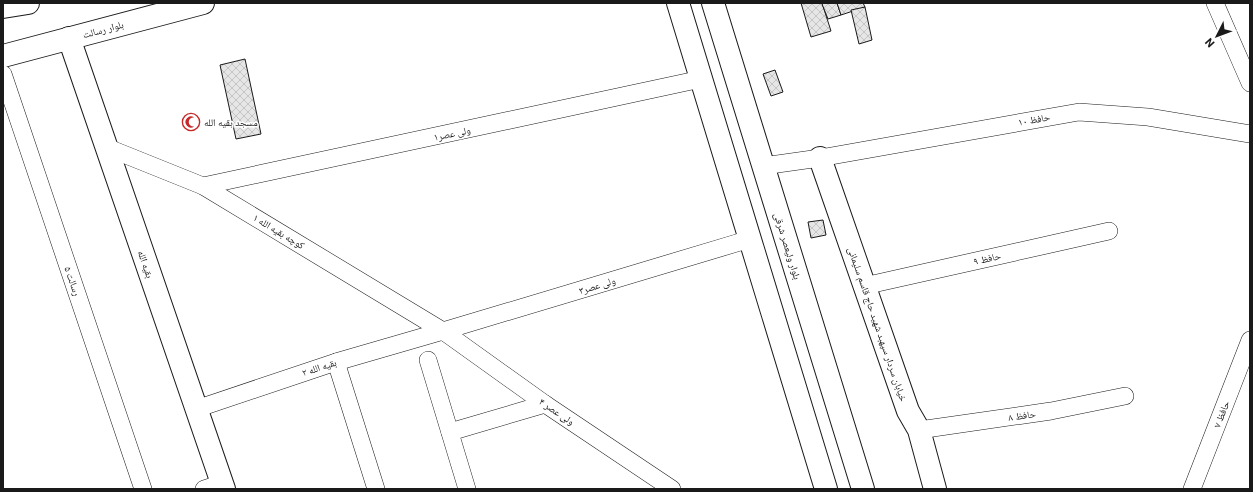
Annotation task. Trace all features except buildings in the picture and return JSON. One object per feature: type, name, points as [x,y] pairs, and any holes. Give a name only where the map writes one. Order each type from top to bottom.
[{"type":"main road","points":[[3,7],[28,3]]},
{"type":"main road","name":"بلوار رسالت","points":[[3,56],[203,3]]},
{"type":"main road","points":[[678,3],[826,489]]},
{"type":"main road","name":"بلوار ولیعصر شرقی","points":[[713,3],[863,489]]},
{"type":"main road","name":"بقیه الله","points":[[69,38],[196,408],[216,487]]},
{"type":"main road","name":"خیابان سردار سپهبد شهید حاج قاسم سلیمانی","points":[[820,158],[908,411],[919,430],[934,489]]},
{"type":"street","points":[[1215,3],[1250,83]]},
{"type":"street","name":"رسالت ۵","points":[[3,74],[143,489]]},
{"type":"street","name":"ولی عصر۱","points":[[203,186],[701,79]]},
{"type":"street","name":"حافظ ۱۰","points":[[763,166],[820,158],[1079,112],[1148,117],[1250,134]]},
{"type":"street","name":"کوچه بقیه الله ۱","points":[[106,147],[203,186],[443,331]]},
{"type":"street","name":"حافظ ۹","points":[[864,286],[1109,231]]},
{"type":"street","name":"ولی عصر۳","points":[[443,331],[750,239]]},
{"type":"street","name":"بقیه الله ۲","points":[[196,408],[336,362],[443,331]]},
{"type":"street","name":"ولی عصر ۴","points":[[443,331],[545,404],[672,489]]},
{"type":"street","name":"حافظ ۷","points":[[1192,489],[1250,340]]},
{"type":"street","points":[[428,360],[467,489]]},
{"type":"street","points":[[336,362],[376,489]]},
{"type":"street","name":"حافظ ۸","points":[[919,430],[1051,411],[1125,396]]},
{"type":"street","points":[[450,432],[545,404]]},
{"type":"place","name":"مسجد بقیه الله","points":[[191,122]]}]
